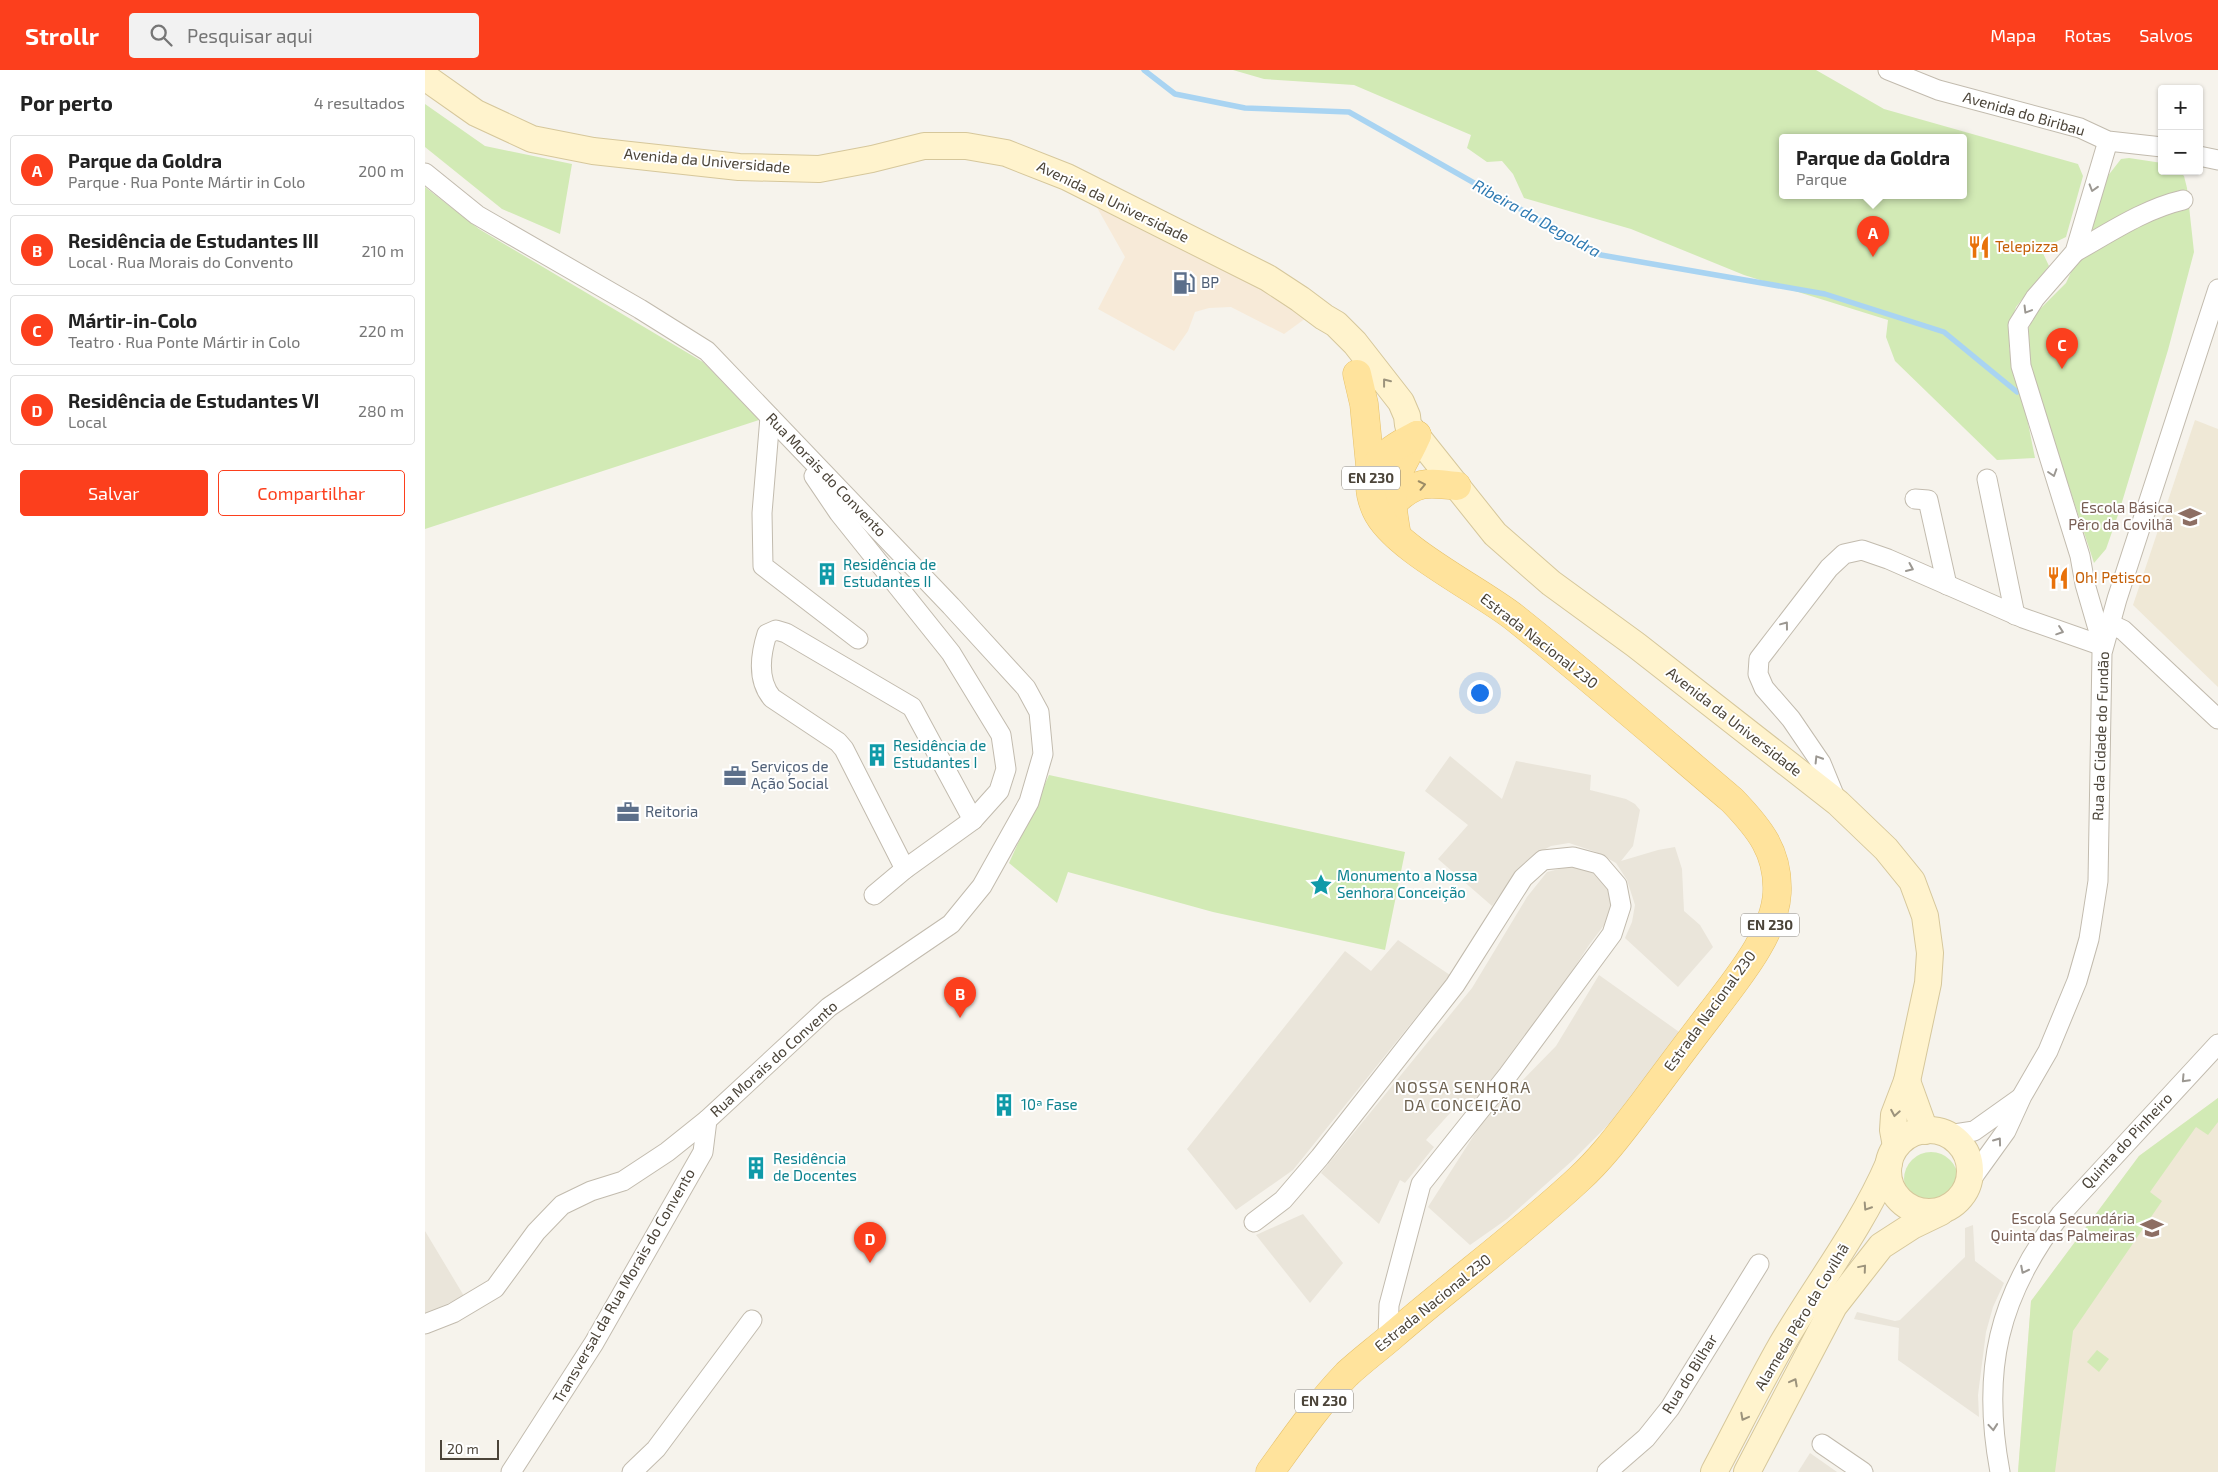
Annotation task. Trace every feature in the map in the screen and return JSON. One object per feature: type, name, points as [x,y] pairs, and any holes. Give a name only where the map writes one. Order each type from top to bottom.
[{"type":"main road","name":"Avenida da Universidade","points":[[425,77],[475,113],[531,140],[593,151],[739,166],[819,169],[872,159],[924,146],[966,146],[1006,153],[1067,177],[1268,278],[1336,324],[1355,343],[1392,390],[1401,402],[1412,430],[1495,534],[1551,584],[1637,645],[1838,803],[1886,849],[1912,881],[1925,916],[1930,953],[1928,983],[1907,1081],[1894,1115],[1893,1155]]},
{"type":"main road","name":"Avenida da Universidade","points":[[1324,317],[1324,329],[1357,374],[1397,424],[1412,430]]},
{"type":"main road","name":"EN 230","points":[[1357,374],[1364,404],[1371,476]]},
{"type":"main road","name":"EN 230","points":[[1371,476],[1375,464],[1382,456],[1412,430]]},
{"type":"main road","name":"EN 230","points":[[1397,536],[1393,503],[1396,478],[1412,430]]},
{"type":"main road","name":"Estrada Nacional 230","points":[[1270,1472],[1307,1420],[1347,1374],[1443,1292],[1526,1226],[1580,1178],[1611,1146],[1741,973],[1770,924],[1777,894],[1776,869],[1768,843],[1754,823],[1732,800],[1513,616],[1397,536],[1381,520],[1375,507],[1371,492],[1371,476]]},
{"type":"main road","name":"EN 230","points":[[1393,503],[1410,488],[1425,483],[1457,486]]},
{"type":"main road","points":[[1907,1081],[1936,1133]]},
{"type":"main road","points":[[1941,1212],[1920,1211],[1901,1202],[1893,1191],[1888,1177],[1893,1155],[1904,1137],[1936,1133],[1959,1143],[1967,1154],[1971,1168],[1970,1181]]},
{"type":"main road","name":"Alameda Pêro da Covilhã","points":[[1714,1472],[1782,1344],[1839,1256],[1875,1194],[1893,1155]]},
{"type":"main road","name":"Alameda Pêro da Covilhã","points":[[1747,1472],[1834,1306],[1881,1246],[1912,1226],[1941,1212],[1960,1200],[1970,1181]]},
{"type":"street","name":"Avenida do Biribau","points":[[1888,70],[1938,90],[2080,128],[2108,141],[2158,146]]},
{"type":"street","points":[[2075,252],[2108,141]]},
{"type":"street","points":[[2203,157],[2218,160]]},
{"type":"street","name":"Rua Morais do Convento","points":[[425,173],[477,215],[640,309],[707,351],[951,606],[1026,688],[1039,712],[1043,754],[1029,802],[982,886],[951,924],[829,1007],[707,1120],[667,1152],[623,1181],[591,1191],[562,1205],[536,1232],[495,1288],[453,1313],[425,1324]]},
{"type":"street","points":[[2103,646],[2089,600],[2080,556],[2021,366],[2018,325],[2035,298],[2075,252],[2139,216],[2166,204],[2183,200]]},
{"type":"street","name":"Rua da Cidade do Fundão","points":[[1970,1181],[2005,1132],[2022,1096],[2048,1051],[2077,981],[2089,940],[2098,881],[2101,662],[2103,646],[2218,289]]},
{"type":"street","points":[[770,418],[762,513],[763,566],[858,639]]},
{"type":"street","points":[[784,432],[839,513],[951,653],[1001,735],[1006,769],[999,791],[973,820],[905,869],[874,895]]},
{"type":"street","points":[[1987,479],[2015,615]]},
{"type":"street","points":[[1915,500],[1928,500],[1947,585]]},
{"type":"street","points":[[1838,803],[1821,763],[1791,719],[1764,688],[1758,674],[1759,658],[1829,568],[1843,554],[1862,550],[1888,559],[2015,615],[2103,646]]},
{"type":"street","points":[[2110,624],[2123,630],[2218,719]]},
{"type":"street","points":[[905,869],[844,749],[838,742],[772,698],[765,689],[760,665],[767,634],[776,630],[786,633],[912,707],[973,820]]},
{"type":"street","points":[[1254,1222],[1283,1200],[1320,1157],[1455,985],[1523,878],[1543,860],[1573,857],[1599,864],[1617,885],[1621,906],[1612,934],[1508,1074],[1421,1184],[1389,1305],[1388,1339]]},
{"type":"street","name":"Quinta do Pinheiro","points":[[2000,1472],[1995,1447],[1992,1382],[2001,1331],[2011,1297],[2025,1268],[2043,1238],[2073,1201],[2218,1044]]},
{"type":"street","name":"Rua da Cidade do Fundão","points":[[1936,1133],[1974,1131],[2022,1096]]},
{"type":"street","name":"Transversal da Rua Morais do Convento","points":[[511,1472],[594,1343],[703,1152],[707,1120]]},
{"type":"street","name":"Rua do Bilhar","points":[[1607,1472],[1645,1438],[1670,1408],[1759,1264]]},
{"type":"street","points":[[632,1472],[656,1449],[752,1320]]},
{"type":"street","points":[[1822,1444],[1863,1472]]},
{"type":"shaded area","name":"BP","points":[[1095,204],[1244,277],[1306,318],[1284,334],[1231,307],[1209,308],[1195,312],[1188,331],[1174,351],[1098,309],[1125,257]]},
{"type":"shaded area","name":"Escola Básica Pêro da Covilhã","points":[[2195,420],[2218,429],[2218,687],[2133,605]]},
{"type":"shaded area","points":[[1450,756],[1502,799],[1516,761],[1591,775],[1590,790],[1626,799],[1635,804],[1640,810],[1633,846],[1621,861],[1675,847],[1682,869],[1684,911],[1700,925],[1713,947],[1678,987],[1625,938],[1632,922],[1635,905],[1627,880],[1616,863],[1596,852],[1569,843],[1551,846],[1532,856],[1517,871],[1492,906],[1438,859],[1468,825],[1425,791]]},
{"type":"shaded area","points":[[1575,865],[1598,874],[1613,894],[1612,907],[1605,924],[1589,945],[1540,1021],[1468,1107],[1459,1103],[1426,1140],[1434,1147],[1405,1183],[1400,1180],[1379,1224],[1321,1173],[1472,988],[1527,897],[1547,872]]},
{"type":"shaded area","points":[[1398,940],[1450,975],[1293,1170],[1236,1210],[1187,1149],[1345,951],[1371,971]]},
{"type":"shaded area","points":[[1599,975],[1682,1034],[1625,1108],[1573,1160],[1507,1219],[1470,1245],[1428,1207],[1490,1110],[1517,1086],[1556,1046]]},
{"type":"shaded area","name":"Escola Secundária Quinta das Palmeiras","points":[[2218,1098],[2218,1472],[2018,1472],[2031,1301],[2139,1156]]},
{"type":"shaded area","points":[[1303,1214],[1343,1263],[1310,1303],[1256,1235]]},
{"type":"shaded area","points":[[1973,1225],[1975,1261],[2004,1283],[1993,1307],[1986,1332],[1978,1395],[1979,1417],[1898,1360],[1899,1328],[1854,1319],[1857,1312],[1895,1321],[1900,1320],[1965,1257],[1965,1228]]},
{"type":"shaded area","points":[[425,1231],[464,1296],[425,1314]]},
{"type":"shaded area","points":[[1810,1453],[1837,1472],[1798,1472]]},
{"type":"green space","points":[[1233,70],[1816,70],[1884,109],[2078,164],[2083,176],[2066,237],[2041,249],[2049,266],[2016,307],[2010,325],[2009,348],[2035,458],[1997,460],[1895,361],[1886,337],[1888,320],[1744,275],[1631,229],[1524,198],[1513,174],[1502,161],[1487,162],[1467,148],[1471,135],[1354,85],[1264,79]]},
{"type":"green space","points":[[425,104],[485,146],[572,164],[560,234],[502,209],[425,147]]},
{"type":"green space","points":[[2129,158],[2158,162],[2158,175],[2184,176],[2194,252],[2168,350],[2119,512],[2106,549],[2094,563],[2027,359],[2028,330],[2034,315],[2066,283],[2080,253],[2101,179],[2107,177],[2121,159]]},
{"type":"green space","points":[[425,187],[479,229],[703,362],[759,420],[425,529]]},
{"type":"green space","points":[[1049,775],[1405,852],[1385,950],[1213,912],[1068,872],[1057,903],[1009,863]]},
{"type":"green space","points":[[2218,1098],[2218,1122],[2208,1135],[2196,1127],[2150,1192],[2162,1201],[2073,1331],[2055,1472],[2018,1472],[2031,1301],[2139,1156]]},
{"type":"green space","points":[[1926,1152],[1936,1152],[1950,1160],[1956,1169],[1958,1179],[1956,1189],[1950,1198],[1936,1206],[1926,1206],[1916,1201],[1909,1194],[1904,1184],[1904,1174],[1909,1164],[1916,1157]]},
{"type":"green space","points":[[2097,1350],[2109,1359],[2099,1372],[2087,1362]]},
{"type":"waterway","name":"Ribeira da Degoldra","points":[[1144,70],[1175,94],[1245,108],[1349,112],[1601,255],[1825,294],[1944,332],[2017,392]]},
{"type":"place","name":"Telepizza","points":[[1979,247]]},
{"type":"place","name":"Parque da Goldra","points":[[1873,257]]},
{"type":"place","name":"BP","points":[[1184,283]]},
{"type":"place","name":"Mártir-in-Colo","points":[[2062,369]]},
{"type":"place","name":"Escola Básica Pêro da Covilhã","points":[[2190,517]]},
{"type":"place","name":"Residência de Estudantes II","points":[[827,574]]},
{"type":"place","name":"Oh! Petisco","points":[[2058,578]]},
{"type":"place","name":"Residência de Estudantes I","points":[[877,755]]},
{"type":"place","name":"Serviços de Ação Social","points":[[735,776]]},
{"type":"place","name":"Reitoria","points":[[628,812]]},
{"type":"place","name":"Monumento a Nossa Senhora Conceição","points":[[1321,885]]},
{"type":"place","name":"Residência de Estudantes III","points":[[960,1018]]},
{"type":"place","name":"10ª Fase","points":[[1004,1105]]},
{"type":"place","name":"Residência de Docentes","points":[[756,1168]]},
{"type":"place","name":"Escola Secundária Quinta das Palmeiras","points":[[2152,1228]]},
{"type":"place","name":"Residência de Estudantes VI","points":[[870,1263]]},
{"type":"district","name":"NOSSA SENHORA DA CONCEIÇÃO","points":[[1463,1096]]}]
